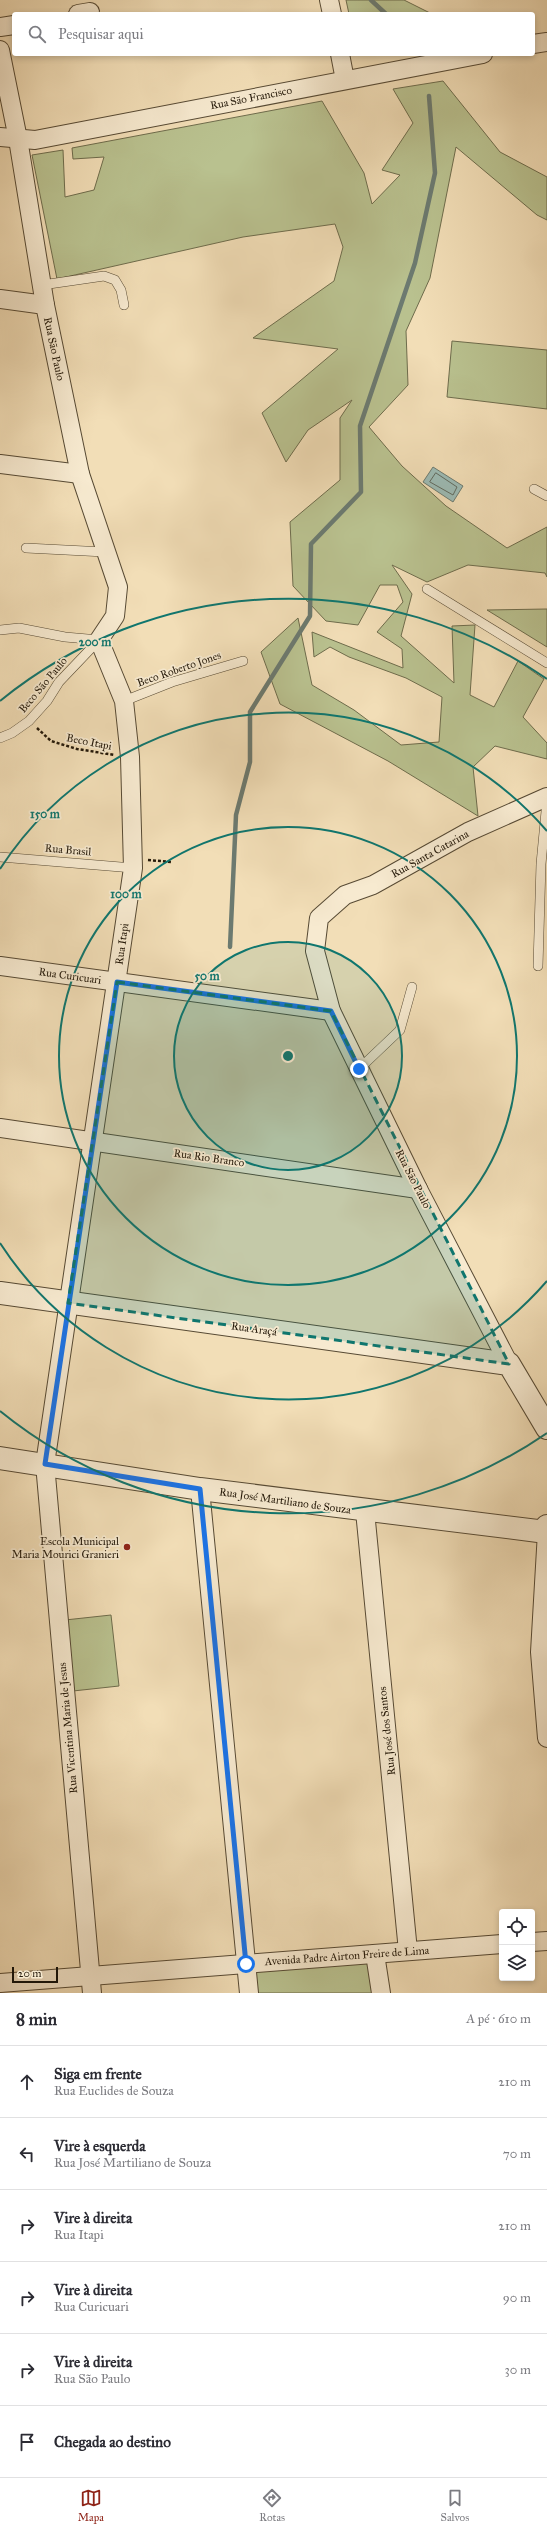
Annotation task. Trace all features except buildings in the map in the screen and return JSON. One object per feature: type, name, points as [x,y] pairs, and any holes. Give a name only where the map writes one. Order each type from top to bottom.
[{"type":"street","points":[[330,0],[332,12]]},
{"type":"street","points":[[0,27],[12,25]]},
{"type":"street","points":[[535,44],[547,42]]},
{"type":"street","name":"Rua São Paulo","points":[[0,50],[18,139],[45,305],[80,474],[118,587],[117,607],[110,626],[99,640]]},
{"type":"street","points":[[340,56],[345,80]]},
{"type":"street","name":"Rua São Francisco","points":[[0,137],[35,140],[472,56]]},
{"type":"street","points":[[0,299],[45,305]]},
{"type":"street","points":[[0,464],[80,474]]},
{"type":"street","name":"Rua Itapi","points":[[45,1464],[117,982],[133,863],[130,757],[124,701],[99,640]]},
{"type":"street","name":"Rua Santa Catarina","points":[[319,918],[345,895],[373,885],[468,832],[547,797]]},
{"type":"street","name":"Rua São Paulo","points":[[319,918],[315,951],[331,1011],[418,1189],[509,1364],[547,1428]]},
{"type":"street","name":"Rua Curicuari","points":[[0,966],[331,1011]]},
{"type":"street","name":"Rua Rio Branco","points":[[0,1128],[418,1189]]},
{"type":"street","name":"Rua Araçá","points":[[0,1293],[509,1364]]},
{"type":"street","points":[[522,1385],[547,1393]]},
{"type":"street","name":"Rua José Martiliano de Souza","points":[[0,1458],[200,1489],[365,1511],[547,1530]]},
{"type":"street","name":"Rua Vicentina Maria de Jesus","points":[[45,1464],[91,1984]]},
{"type":"street","points":[[200,1489],[249,1993]]},
{"type":"street","name":"Rua José dos Santos","points":[[365,1511],[408,1952]]},
{"type":"street","points":[[547,1530],[540,1652],[547,1738]]},
{"type":"street","points":[[535,1942],[547,1941]]},
{"type":"street","name":"Avenida Padre Airton Freire de Lima","points":[[0,1983],[91,1984],[246,1964],[499,1944]]},
{"type":"street","points":[[375,1954],[381,1993]]},
{"type":"lane","points":[[42,285],[104,276],[116,280],[121,290],[124,305]]},
{"type":"lane","points":[[534,489],[547,496]]},
{"type":"lane","points":[[26,548],[105,552]]},
{"type":"lane","points":[[427,589],[547,663]]},
{"type":"lane","points":[[0,630],[19,628],[66,638],[99,640]]},
{"type":"lane","name":"Beco São Paulo","points":[[0,738],[12,733],[29,721],[47,701],[58,682],[99,640]]},
{"type":"lane","name":"Beco Roberto Jones","points":[[124,701],[172,682],[242,661]]},
{"type":"lane","points":[[538,966],[541,864],[547,801]]},
{"type":"lane","name":"Rua Brasil","points":[[0,857],[133,863]]},
{"type":"lane","points":[[359,1069],[400,1030],[412,987]]},
{"type":"path","name":"Beco Itapi","points":[[29,721],[51,741],[77,749],[130,757]]},
{"type":"path","points":[[133,863],[172,862]]},
{"type":"highlighted area","points":[[117,982],[331,1011],[509,1364],[68,1303]]},
{"type":"green space","points":[[346,0],[404,0],[428,12],[349,12]]},
{"type":"green space","points":[[443,81],[500,152],[547,177],[547,220],[537,215],[456,147],[430,278],[406,331],[408,385],[369,427],[402,466],[446,506],[507,548],[547,527],[547,577],[545,573],[468,565],[427,582],[392,565],[412,594],[401,636],[454,683],[452,626],[475,625],[470,695],[494,707],[518,661],[544,679],[523,717],[547,743],[547,759],[495,746],[473,767],[478,816],[388,761],[280,704],[261,652],[298,618],[312,685],[354,710],[401,745],[439,742],[442,697],[406,678],[349,657],[330,647],[314,657],[312,632],[403,668],[402,649],[377,632],[403,602],[397,585],[380,585],[358,625],[326,621],[293,586],[290,522],[340,480],[340,418],[352,400],[308,430],[286,462],[262,413],[338,349],[253,338],[334,281],[343,247],[335,224],[243,237],[57,279],[32,155],[63,150],[65,197],[94,190],[104,157],[73,159],[72,148],[322,101],[364,173],[372,204],[400,175],[382,170],[413,123],[393,89]]},
{"type":"green space","points":[[452,341],[547,350],[547,409],[447,397]]},
{"type":"green space","points":[[547,609],[547,647],[487,610]]},
{"type":"green space","points":[[111,1615],[119,1686],[73,1691],[65,1620]]},
{"type":"green space","points":[[368,1961],[373,1993],[255,1993],[252,1972]]},
{"type":"water","points":[[433,467],[463,486],[453,502],[423,482]]},
{"type":"waterway","points":[[371,0],[384,12]]},
{"type":"waterway","points":[[230,947],[236,815],[250,762],[250,712],[310,616],[311,544],[361,492],[360,426],[415,263],[435,173],[429,96]]},
{"type":"place","name":"Escola Municipal Maria Mourici Granieri","points":[[127,1547]]},
{"type":"route","points":[[246,1964],[200,1489],[45,1464],[117,982],[331,1011],[359,1069]]}]
